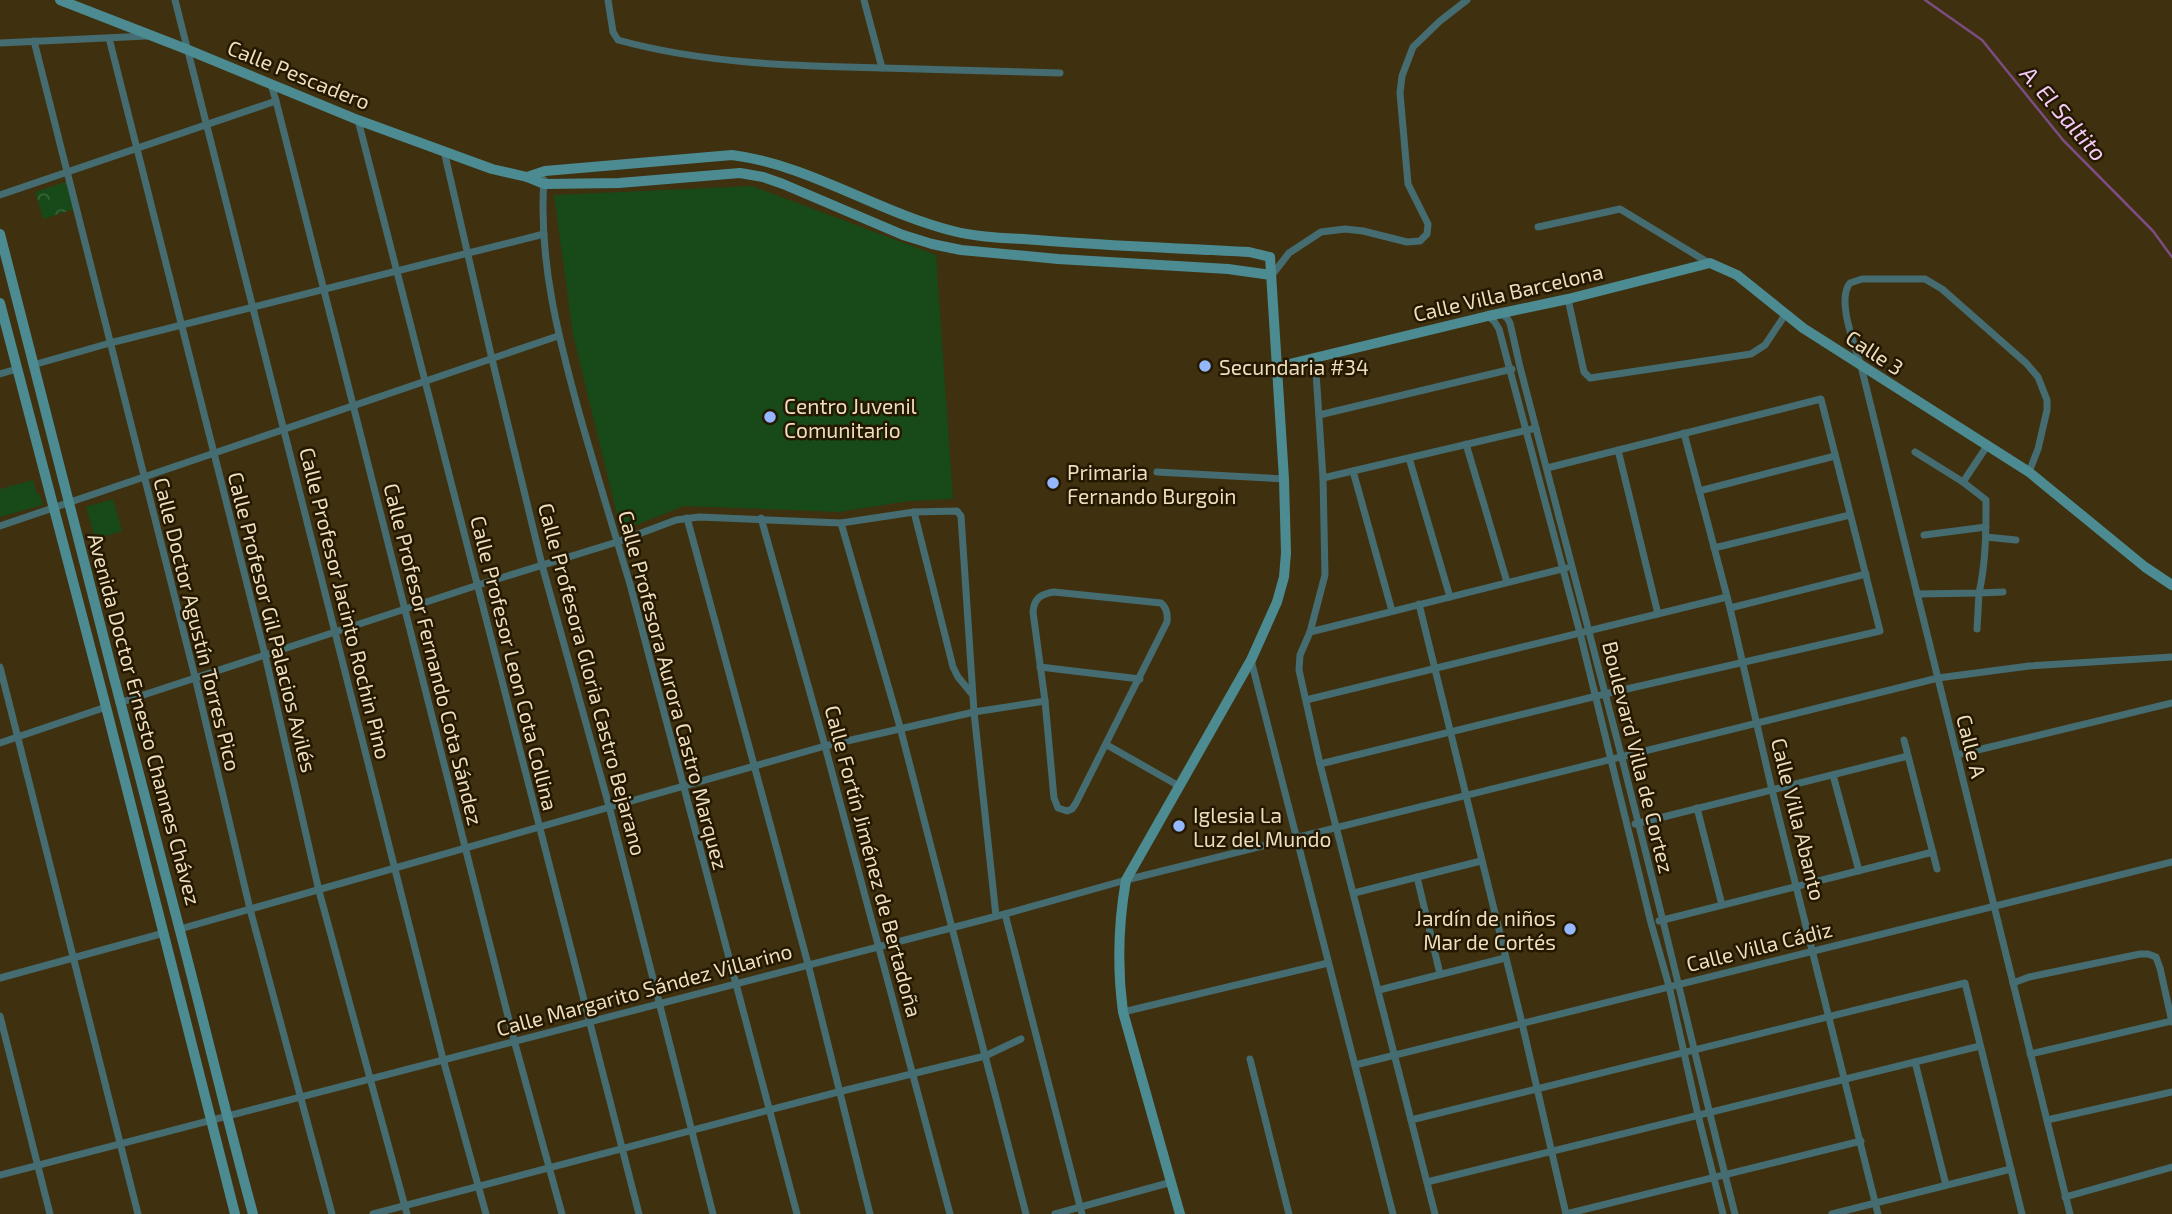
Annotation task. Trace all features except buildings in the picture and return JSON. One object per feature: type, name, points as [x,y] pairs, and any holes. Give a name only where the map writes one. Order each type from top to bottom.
[{"type":"street","name":"Calle Pescadero","points":[[60,0],[358,120],[492,169],[544,184]]},
{"type":"street","name":"Calle Profesor Jacinto Rochin Pino","points":[[175,0],[443,1059],[486,1214]]},
{"type":"street","points":[[608,0],[614,36],[621,41],[704,57],[755,64],[1060,73]]},
{"type":"street","points":[[864,0],[882,68]]},
{"type":"street","points":[[1271,275],[1289,253],[1312,236],[1331,230],[1373,233],[1407,242],[1420,241],[1427,234],[1428,223],[1408,184],[1400,93],[1402,76],[1413,47],[1467,0]]},
{"type":"street","points":[[0,43],[148,36]]},
{"type":"street","name":"Calle Profesor Gil Palacios Avilés","points":[[109,38],[265,655],[319,891],[406,1210]]},
{"type":"street","name":"Calle Doctor Agustín Torres Pico","points":[[34,41],[195,677],[250,909],[332,1214]]},
{"type":"street","name":"Calle Profesor Fernando Cota Sández","points":[[271,83],[514,1040],[562,1214]]},
{"type":"street","points":[[0,195],[276,101]]},
{"type":"street","name":"Calle Profesor Leon Cota Collina","points":[[358,120],[639,1214]]},
{"type":"street","name":"Calle Profesora Gloria Castro Bejarano","points":[[444,152],[542,565],[609,806],[713,1214]]},
{"type":"street","points":[[527,177],[545,171],[732,155],[782,165],[914,219],[956,232],[1060,242],[1250,253],[1270,257],[1289,253]]},
{"type":"street","name":"Calle Profesora Aurora Castro Marquez","points":[[545,171],[542,206],[544,234],[558,336],[617,542],[797,1214]]},
{"type":"street","points":[[544,184],[619,183],[740,173],[783,184],[902,235],[932,244],[989,253],[1228,269],[1271,275]]},
{"type":"street","points":[[839,208],[847,193]]},
{"type":"street","name":"Calle 3","points":[[1538,227],[1620,208],[1710,263],[1737,275],[1785,315],[2029,472],[2145,567],[2172,585]]},
{"type":"street","name":"Avenida Doctor Ernesto Channes Chávez","points":[[0,234],[253,1214]]},
{"type":"street","points":[[33,365],[110,343],[544,234]]},
{"type":"street","points":[[1058,259],[1060,242]]},
{"type":"street","points":[[1180,1214],[1123,1012],[1118,979],[1120,915],[1126,880],[1251,660],[1277,602],[1284,578],[1284,479],[1270,257]]},
{"type":"street","name":"Calle Villa Barcelona","points":[[1277,367],[1710,263]]},
{"type":"street","name":"Calle A","points":[[2029,472],[2041,438],[2047,400],[2038,377],[2026,363],[1942,289],[1925,279],[1862,279],[1850,283],[1844,293],[1846,312],[2070,1214]]},
{"type":"street","points":[[1568,299],[1585,376],[1590,378],[1751,354],[1765,345],[1785,315]]},
{"type":"street","name":"Avenida Doctor Ernesto Channes Chávez","points":[[0,303],[235,1214]]},
{"type":"street","name":"Boulevard Villa de Cortez","points":[[1500,313],[1510,323],[1548,468],[1735,1214]]},
{"type":"street","name":"Boulevard Villa de Cortez","points":[[1488,316],[1499,329],[1564,568],[1723,1214]]},
{"type":"street","points":[[0,526],[558,336]]},
{"type":"street","points":[[1315,358],[1323,478],[1325,575],[1299,663],[1320,764],[1435,1214]]},
{"type":"street","points":[[1320,415],[1520,368]]},
{"type":"street","points":[[0,374],[17,369]]},
{"type":"street","points":[[1320,764],[1605,694],[1880,631],[1821,399],[1548,468]]},
{"type":"street","points":[[1323,478],[1536,428]]},
{"type":"street","name":"Calle Villa Abanto","points":[[1684,433],[1730,608],[1772,790],[1878,1214]]},
{"type":"street","points":[[1466,444],[1507,582]]},
{"type":"street","points":[[1963,482],[1987,446]]},
{"type":"street","points":[[1618,450],[1658,614]]},
{"type":"street","points":[[1915,452],[1986,500],[1986,537],[1977,629]]},
{"type":"street","points":[[1699,491],[1835,456]]},
{"type":"street","points":[[1409,458],[1450,597]]},
{"type":"street","points":[[1353,471],[1392,611]]},
{"type":"street","points":[[1157,472],[1284,479]]},
{"type":"street","points":[[119,703],[687,517],[841,523],[914,512],[959,512],[974,712],[996,916]]},
{"type":"street","points":[[914,512],[953,667],[973,695]]},
{"type":"street","points":[[1714,548],[1850,515]]},
{"type":"street","points":[[687,517],[808,964],[870,1214]]},
{"type":"street","name":"Calle Fortín Jiménez de Bertadoña","points":[[761,518],[950,1214]]},
{"type":"street","points":[[841,523],[900,727],[1026,1214]]},
{"type":"street","points":[[1924,535],[1986,527]]},
{"type":"street","points":[[1986,537],[2016,540]]},
{"type":"street","points":[[1310,632],[1573,566]]},
{"type":"street","points":[[1730,608],[1866,574]]},
{"type":"street","points":[[1917,594],[2003,592]]},
{"type":"street","points":[[1044,593],[1161,603],[1167,611],[1167,622],[1107,746],[1072,809],[1062,811],[1054,798],[1041,667],[1033,612],[1034,604],[1044,593]]},
{"type":"street","points":[[1306,701],[1727,597]]},
{"type":"street","points":[[1419,604],[1566,1214],[1861,1141]]},
{"type":"street","name":"Calle Margarito Sández Villarino","points":[[0,1175],[1005,914],[1126,880],[1938,678],[2029,666],[2172,657]]},
{"type":"street","points":[[1251,660],[1394,1214]]},
{"type":"street","points":[[0,667],[138,1214]]},
{"type":"street","points":[[1041,667],[1140,679]]},
{"type":"street","points":[[180,929],[825,746],[900,727],[1045,701]]},
{"type":"street","points":[[1957,755],[2172,703]]},
{"type":"street","points":[[0,743],[106,707]]},
{"type":"street","points":[[1904,740],[1937,869]]},
{"type":"street","points":[[1107,746],[1179,786]]},
{"type":"street","points":[[1627,825],[1908,756]]},
{"type":"street","points":[[1833,775],[1859,871]]},
{"type":"street","points":[[1697,808],[1723,905]]},
{"type":"street","points":[[1651,923],[1933,852]]},
{"type":"street","points":[[1354,893],[1481,861]]},
{"type":"street","name":"Calle Villa Cádiz","points":[[1355,1065],[2172,862]]},
{"type":"street","points":[[1417,877],[1440,974]]},
{"type":"street","points":[[1005,914],[1081,1211]]},
{"type":"street","points":[[0,978],[164,933]]},
{"type":"street","points":[[2013,983],[2029,977],[2140,954],[2156,957],[2160,968],[2172,1022],[2030,1054]]},
{"type":"street","points":[[1379,990],[1505,958]]},
{"type":"street","points":[[1123,1012],[1328,963]]},
{"type":"street","points":[[1411,1120],[1965,983],[2022,1214]]},
{"type":"street","points":[[0,1016],[50,1214]]},
{"type":"street","points":[[373,1214],[406,1210],[550,1168],[985,1056],[1021,1039]]},
{"type":"street","points":[[1427,1182],[1980,1046]]},
{"type":"street","points":[[1250,1059],[1289,1214]]},
{"type":"street","points":[[1915,1062],[1946,1185]]},
{"type":"street","points":[[2047,1120],[2172,1091]]},
{"type":"street","points":[[2065,1197],[2172,1167]]},
{"type":"street","points":[[1832,1214],[2011,1168]]},
{"type":"street","points":[[1055,1214],[1081,1211],[1172,1182]]},
{"type":"green space","points":[[66,182],[74,209],[43,219],[35,192]]},
{"type":"green space","name":"Centro Juvenil Comunitario","points":[[752,186],[936,255],[953,499],[909,501],[839,512],[684,506],[621,531],[573,335],[554,195]]},
{"type":"green space","points":[[33,480],[43,505],[0,517],[0,489]]},
{"type":"green space","points":[[113,499],[122,531],[95,539],[86,507]]},
{"type":"waterway","name":"A. El Saltito","points":[[1925,0],[1982,40],[2063,140],[2153,231],[2172,257]]},
{"type":"place","name":"Secundaria #34","points":[[1205,366]]},
{"type":"place","name":"Centro Juvenil Comunitario","points":[[770,417]]},
{"type":"place","name":"Primaria Fernando Burgoin","points":[[1053,483]]},
{"type":"place","name":"Iglesia La Luz del Mundo","points":[[1179,826]]},
{"type":"place","name":"Jardín de niños Mar de Cortés","points":[[1570,929]]}]
